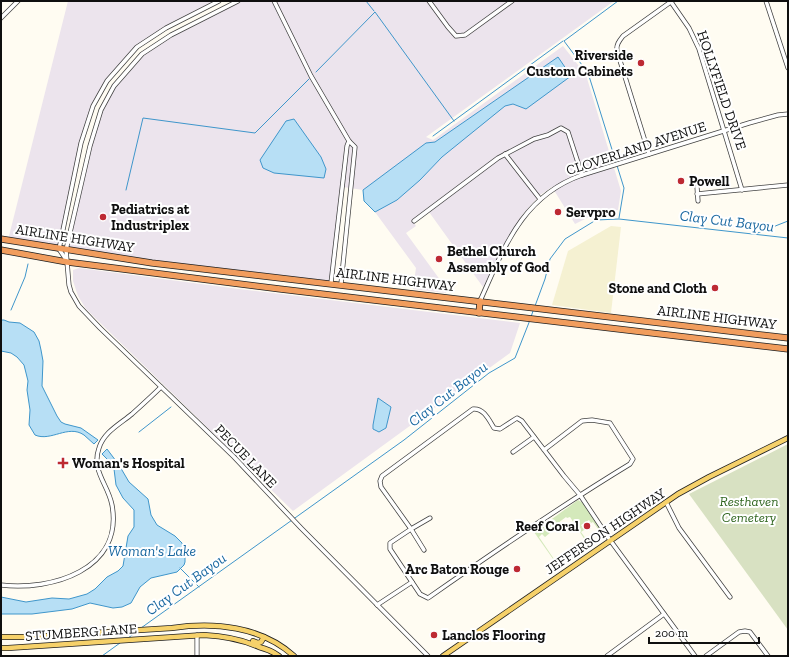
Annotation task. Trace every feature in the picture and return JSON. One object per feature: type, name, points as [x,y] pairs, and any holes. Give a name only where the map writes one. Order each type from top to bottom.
[{"type":"highway","name":"AIRLINE HIGHWAY","points":[[1,239],[152,263],[788,338]]},
{"type":"highway","name":"AIRLINE HIGHWAY","points":[[1,250],[67,262],[280,289],[788,349]]},
{"type":"highway","points":[[280,289],[283,278]]},
{"type":"highway","points":[[329,294],[331,283]]},
{"type":"highway","points":[[338,296],[340,284]]},
{"type":"highway","points":[[479,313],[480,301]]},
{"type":"highway","points":[[620,329],[622,318]]},
{"type":"highway","points":[[700,339],[702,327]]},
{"type":"main road","name":"JEFFERSON HIGHWAY","points":[[443,656],[666,502],[709,477],[788,438]]},
{"type":"main road","name":"STUMBERG LANE","points":[[1,637],[29,637],[172,628],[194,625],[245,630],[264,637],[288,650],[294,656]]},
{"type":"main road","points":[[204,635],[207,629],[221,627]]},
{"type":"main road","name":"STUMBERG LANE","points":[[1,648],[204,635],[229,637],[246,641],[272,651],[279,656]]},
{"type":"main road","points":[[246,641],[250,639],[258,643],[261,642],[264,637]]},
{"type":"street","points":[[1,18],[18,1]]},
{"type":"street","points":[[67,262],[59,248],[81,144],[93,106],[107,81],[137,48],[166,28],[219,1]]},
{"type":"street","name":"PECUE LANE","points":[[238,1],[171,35],[142,54],[114,86],[101,110],[90,146],[66,250],[69,285],[79,306],[234,457],[301,528],[428,656]]},
{"type":"street","points":[[274,1],[311,76],[349,141],[355,147],[355,160],[340,284]]},
{"type":"street","points":[[429,1],[448,27],[457,36],[465,35],[512,1]]},
{"type":"street","points":[[649,154],[617,52],[617,46],[619,41],[624,36],[671,1]]},
{"type":"street","name":"HOLLYFIELD DRIVE","points":[[671,1],[689,28],[697,44],[742,190]]},
{"type":"street","points":[[766,1],[788,68]]},
{"type":"street","points":[[1,10],[5,14]]},
{"type":"street","name":"CLOVERLAND AVENUE","points":[[480,301],[500,257],[519,224],[540,199],[557,186],[582,175],[724,130],[771,117],[788,114]]},
{"type":"street","points":[[414,221],[498,158],[534,139],[548,135],[561,128],[568,132],[582,175]]},
{"type":"street","points":[[331,283],[345,159],[349,141]]},
{"type":"street","points":[[505,154],[540,199]]},
{"type":"street","points":[[345,159],[355,160]]},
{"type":"street","points":[[697,194],[788,185]]},
{"type":"street","points":[[697,187],[698,201]]},
{"type":"street","points":[[341,204],[349,206]]},
{"type":"street","points":[[337,237],[346,239]]},
{"type":"street","points":[[334,258],[343,259]]},
{"type":"street","points":[[1,585],[38,585],[66,578],[93,564],[101,554],[110,538],[113,520],[110,498],[98,472],[97,456],[100,445],[107,434],[133,414],[161,387]]},
{"type":"street","points":[[424,550],[381,486],[380,481],[382,476],[474,408],[483,412],[494,428],[500,429],[517,418],[522,421],[580,495],[610,540],[695,656]]},
{"type":"street","points":[[430,518],[390,543],[390,548],[420,594],[428,598],[526,530],[630,464],[634,459],[610,423],[592,420],[582,421],[544,450]]},
{"type":"street","points":[[513,452],[534,437]]},
{"type":"street","points":[[666,502],[679,528],[730,597]]},
{"type":"street","points":[[377,605],[412,582]]},
{"type":"street","points":[[607,656],[664,614]]},
{"type":"street","points":[[706,656],[739,632],[745,631],[750,632],[768,656]]},
{"type":"street","points":[[197,635],[197,656]]},
{"type":"shaded area","points":[[68,1],[219,1],[166,28],[137,47],[107,81],[93,106],[81,143],[59,248],[8,240]]},
{"type":"shaded area","points":[[238,1],[614,1],[426,137],[433,140],[563,46],[586,75],[621,191],[618,210],[591,216],[575,224],[552,187],[540,195],[523,214],[511,233],[483,287],[429,212],[414,223],[416,226],[406,233],[446,288],[446,293],[413,289],[416,268],[375,212],[364,201],[363,190],[343,187],[331,283],[66,250],[90,146],[101,110],[114,86],[138,59],[171,35]]},
{"type":"shaded area","points":[[611,226],[621,227],[611,313],[552,305],[568,251]]},
{"type":"shaded area","points":[[79,268],[520,323],[510,353],[293,511],[86,309],[78,296],[73,281],[73,270]]},
{"type":"green space","name":"Resthaven Cemetery","points":[[788,444],[788,630],[689,494]]},
{"type":"green space","points":[[578,500],[583,503],[605,536],[604,537],[593,522],[591,523],[589,520],[581,525],[584,530],[581,532],[591,546],[584,551],[580,551],[575,543],[579,545],[585,540],[570,517],[566,517],[550,529],[551,532],[545,537],[542,534],[539,537],[556,562],[558,561],[555,558],[558,556],[563,563],[562,567],[554,573],[551,571],[558,566],[534,532]]},
{"type":"green space","points":[[571,546],[577,555],[571,561],[568,561],[561,554],[563,553],[564,555],[572,550]]},
{"type":"water","points":[[558,57],[571,76],[526,109],[513,104],[505,106],[442,157],[420,180],[397,200],[375,212],[364,201],[363,190],[426,143],[435,142]]},
{"type":"water","points":[[294,119],[321,157],[326,169],[324,178],[274,173],[263,168],[260,160],[286,121]]},
{"type":"water","points":[[1,320],[20,323],[34,332],[39,341],[43,361],[42,386],[57,416],[61,422],[81,428],[98,440],[94,444],[84,435],[72,431],[41,437],[35,435],[29,425],[30,410],[27,390],[28,381],[24,365],[11,353],[1,351]]},
{"type":"water","points":[[378,398],[391,407],[386,428],[379,432],[373,429]]},
{"type":"water","name":"Woman's Lake","points":[[107,449],[129,482],[148,499],[151,515],[157,525],[175,536],[182,543],[185,555],[184,565],[177,572],[151,578],[140,587],[131,603],[122,607],[113,608],[90,603],[72,609],[32,614],[1,614],[1,597],[26,602],[52,598],[69,599],[87,594],[123,566],[128,536],[134,527],[134,510],[123,498],[116,485],[112,464],[102,454]]},
{"type":"waterway","points":[[366,1],[374,11]]},
{"type":"waterway","points":[[618,1],[564,41],[588,73],[624,188],[619,218]]},
{"type":"waterway","points":[[316,72],[375,12],[454,121]]},
{"type":"waterway","points":[[433,136],[563,41]]},
{"type":"waterway","points":[[126,190],[143,118],[255,133],[309,79]]},
{"type":"waterway","name":"Clay Cut Bayou","points":[[535,306],[545,279],[550,259],[565,239],[596,220],[619,219],[788,238]]},
{"type":"waterway","points":[[755,234],[788,221]]},
{"type":"waterway","points":[[11,310],[25,277],[28,264]]},
{"type":"waterway","name":"Clay Cut Bayou","points":[[531,317],[533,311]]},
{"type":"waterway","name":"Clay Cut Bayou","points":[[141,628],[404,440],[489,373],[515,358],[530,320]]},
{"type":"waterway","points":[[139,432],[171,407]]},
{"type":"waterway","points":[[180,568],[199,587]]},
{"type":"waterway","name":"Clay Cut Bayou","points":[[128,638],[135,633]]},
{"type":"waterway","name":"Clay Cut Bayou","points":[[102,656],[120,643]]},
{"type":"place","name":"Riverside Custom Cabinets","points":[[641,63]]},
{"type":"place","name":"Powell","points":[[681,181]]},
{"type":"place","name":"Servpro","points":[[558,212]]},
{"type":"place","name":"Pediatrics at Industriplex","points":[[103,217]]},
{"type":"place","name":"Bethel Church Assembly of God","points":[[439,259]]},
{"type":"place","name":"Stone and Cloth","points":[[715,288]]},
{"type":"place","name":"Woman's Hospital","points":[[63,463]]},
{"type":"place","name":"Reef Coral","points":[[587,526]]},
{"type":"place","name":"Arc Baton Rouge","points":[[517,569]]},
{"type":"place","name":"Lanclos Flooring","points":[[434,635]]}]
